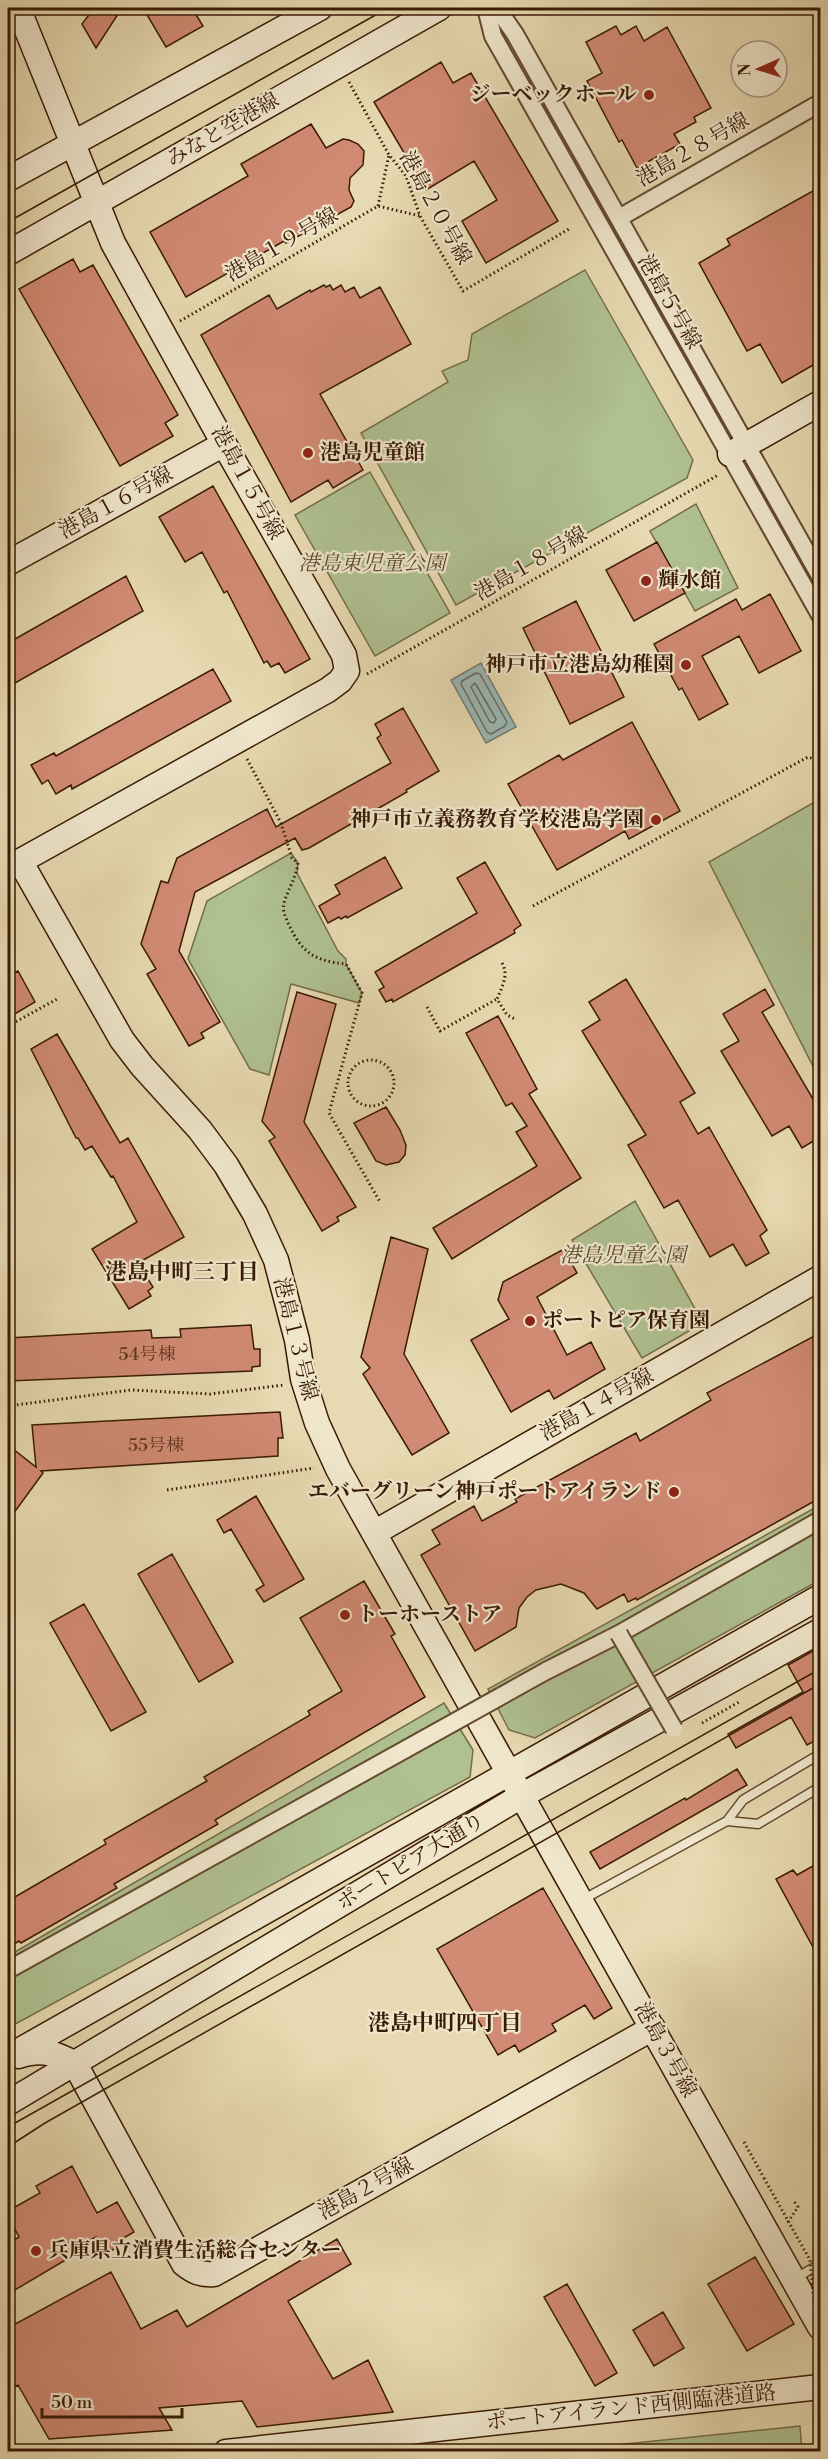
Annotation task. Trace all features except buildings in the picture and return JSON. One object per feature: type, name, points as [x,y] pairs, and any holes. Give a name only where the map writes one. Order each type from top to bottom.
[{"type":"street","name":"港島１５号線","points":[[14,865],[328,690],[340,681],[346,671],[344,654],[113,243],[98,201],[18,8]]},
{"type":"street","points":[[8,179],[320,8]]},
{"type":"street","name":"みなと空港線","points":[[8,253],[439,8]]},
{"type":"street","name":"港島５号線","points":[[486,8],[493,36],[738,449],[820,576]]},
{"type":"street","name":"港島５号線","points":[[497,8],[619,218],[738,449],[820,615]]},
{"type":"street","name":"港島２８号線","points":[[619,218],[820,103]]},
{"type":"street","points":[[738,449],[820,403]]},
{"type":"street","name":"港島１６号線","points":[[8,563],[224,444]]},
{"type":"street","name":"港島１３号線","points":[[14,865],[122,1040],[142,1066],[200,1130],[226,1165],[255,1214],[276,1260],[297,1340],[303,1379],[317,1423],[338,1469],[510,1772]]},
{"type":"street","name":"港島１４号線","points":[[374,1533],[820,1278]]},
{"type":"street","points":[[8,1970],[546,1671],[619,1634],[820,1520]]},
{"type":"street","name":"ポートピア大通り","points":[[8,2058],[820,1597]]},
{"type":"street","name":"ポートピア大通り","points":[[8,2103],[523,1795],[820,1631]]},
{"type":"street","points":[[619,1634],[674,1729]]},
{"type":"street","name":"港島３号線","points":[[510,1772],[820,2327]]},
{"type":"street","points":[[8,2058],[32,2052],[56,2053],[75,2064],[76,2033],[98,2006]]},
{"type":"street","name":"港島２号線","points":[[75,2064],[184,2264],[194,2272],[204,2275],[214,2274],[653,2028]]},
{"type":"street","name":"ポートアイランド西側臨港道路","points":[[226,2451],[820,2387]]},
{"type":"lane","points":[[582,1900],[727,1821],[743,1800],[820,1754]]},
{"type":"lane","points":[[727,1821],[758,1824],[820,1787]]},
{"type":"lane","points":[[794,2279],[820,2264]]},
{"type":"path","points":[[814,8],[820,18]]},
{"type":"path","name":"港島２０号線","points":[[339,64],[389,155],[406,176],[420,216],[463,291],[569,229]]},
{"type":"path","points":[[389,155],[378,206],[420,216]]},
{"type":"path","name":"港島１９号線","points":[[163,331],[378,206]]},
{"type":"path","name":"港島１８号線","points":[[358,680],[718,475]]},
{"type":"path","points":[[237,741],[281,823],[292,858],[298,863],[297,872],[284,904],[284,914],[297,941],[310,954],[327,962],[346,964],[362,993],[329,1113],[380,1202]]},
{"type":"path","points":[[533,906],[808,757],[820,761]]},
{"type":"path","points":[[427,1007],[440,1031],[497,999],[505,979],[506,969],[502,963]]},
{"type":"path","points":[[8,1026],[59,998]]},
{"type":"path","points":[[497,999],[507,1015],[514,1019]]},
{"type":"path","points":[[372,1060],[386,1065],[394,1078],[394,1086],[388,1100],[375,1107],[359,1104],[349,1092],[349,1076],[352,1069],[365,1061],[372,1060]]},
{"type":"path","points":[[8,1406],[131,1390],[210,1394],[289,1385]]},
{"type":"path","points":[[167,1490],[322,1467]]},
{"type":"path","points":[[744,2142],[810,2260],[820,2367]]},
{"type":"path","points":[[788,2222],[798,2207],[793,2200]]},
{"type":"green space","points":[[585,270],[693,460],[687,478],[456,605],[361,433],[448,382],[442,371],[468,360],[472,334]]},
{"type":"green space","name":"港島東児童公園","points":[[370,472],[450,613],[375,656],[295,515]]},
{"type":"green space","points":[[696,504],[738,588],[695,611],[650,531]]},
{"type":"green space","points":[[820,799],[820,1080],[709,862]]},
{"type":"green space","points":[[291,853],[298,863],[297,873],[338,951],[346,959],[346,964],[362,993],[359,1003],[291,984],[269,1075],[250,1069],[188,959],[207,901]]},
{"type":"green space","name":"港島児童公園","points":[[635,1201],[703,1323],[642,1358],[572,1240]]},
{"type":"green space","points":[[820,1505],[820,1580],[535,1738],[509,1730],[488,1689]]},
{"type":"green space","points":[[444,1703],[473,1750],[470,1777],[8,2028],[8,1956]]},
{"type":"green space","points":[[800,2426],[802,2451],[557,2451]]},
{"type":"water","points":[[481,663],[516,727],[486,743],[451,680]]},
{"type":"tram line","points":[[8,222],[388,8]]},
{"type":"tram line","points":[[8,2127],[820,1669]]},
{"type":"tram line","points":[[8,2147],[45,2123],[820,1684]]},
{"type":"place","name":"ジーベックホール","points":[[649,95]]},
{"type":"place","name":"港島児童館","points":[[308,453]]},
{"type":"place","name":"輝水館","points":[[646,581]]},
{"type":"place","name":"神戸市立港島幼稚園","points":[[686,665]]},
{"type":"place","name":"神戸市立義務教育学校港島学園","points":[[656,820]]},
{"type":"place","name":"ポートピア保育園","points":[[530,1321]]},
{"type":"place","name":"エバーグリーン神戸ポートアイランド","points":[[674,1492]]},
{"type":"place","name":"トーホーストア","points":[[345,1615]]},
{"type":"place","name":"兵庫県立消費生活総合センター","points":[[36,2251]]},
{"type":"district","name":"港島中町三丁目","points":[[182,1272]]},
{"type":"district","name":"港島中町四丁目","points":[[445,2023]]}]
